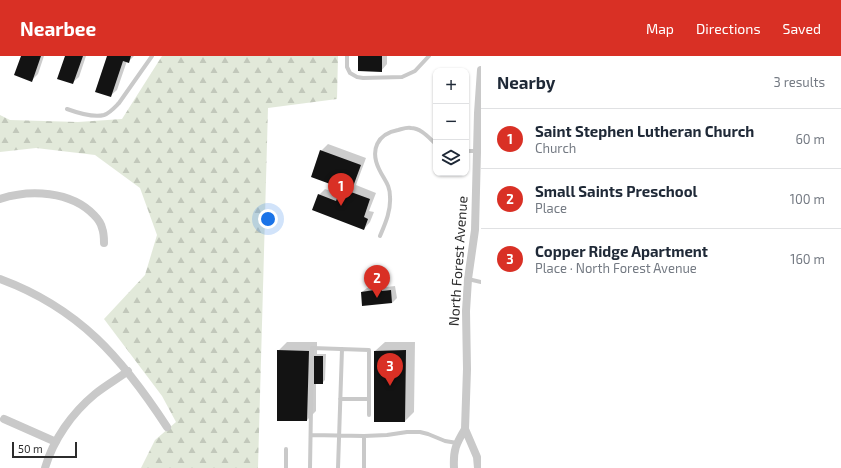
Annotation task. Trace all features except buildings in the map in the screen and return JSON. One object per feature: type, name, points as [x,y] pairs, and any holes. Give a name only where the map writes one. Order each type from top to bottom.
[{"type":"street","name":"North Forest Avenue","points":[[478,468],[477,457],[465,429],[467,369],[466,311],[468,279],[475,230],[479,151],[478,113],[481,70]]},
{"type":"street","points":[[0,199],[23,194],[55,195],[68,199],[90,210],[97,217],[102,226],[104,243]]},
{"type":"street","points":[[0,279],[36,295],[70,316],[86,328],[128,371],[149,399],[167,427]]},
{"type":"street","points":[[45,468],[56,442],[73,416],[95,394],[128,371]]},
{"type":"street","points":[[4,419],[56,442]]},
{"type":"street","name":"North Forest Avenue","points":[[454,468],[454,457],[457,443],[465,429]]},
{"type":"lane","points":[[67,110],[89,116],[104,115],[119,103],[152,56]]},
{"type":"lane","points":[[347,56],[350,73],[356,77],[363,78],[402,77],[414,71],[429,56]]},
{"type":"lane","points":[[380,236],[389,210],[390,198],[387,182],[379,170],[375,156],[378,141],[388,133],[410,127],[418,130],[433,142]]},
{"type":"lane","points":[[468,279],[481,282]]},
{"type":"lane","points":[[310,468],[312,348],[369,350],[369,415]]},
{"type":"lane","points":[[338,468],[342,349]]},
{"type":"lane","points":[[340,399],[369,399]]},
{"type":"lane","points":[[311,435],[364,436],[420,432],[445,441],[457,443]]},
{"type":"lane","points":[[364,436],[364,468]]},
{"type":"lane","points":[[286,449],[286,468]]},
{"type":"green space","points":[[162,56],[338,56],[337,99],[268,108],[258,468],[141,468],[155,440],[176,422],[162,396],[104,319],[145,275],[157,235],[140,188],[95,155],[36,148],[0,152],[0,115],[10,120],[78,122],[122,119]]},
{"type":"place","name":"Saint Stephen Lutheran Church","points":[[341,206]]},
{"type":"place","name":"Small Saints Preschool","points":[[377,298]]},
{"type":"place","name":"Copper Ridge Apartment","points":[[390,386]]}]
